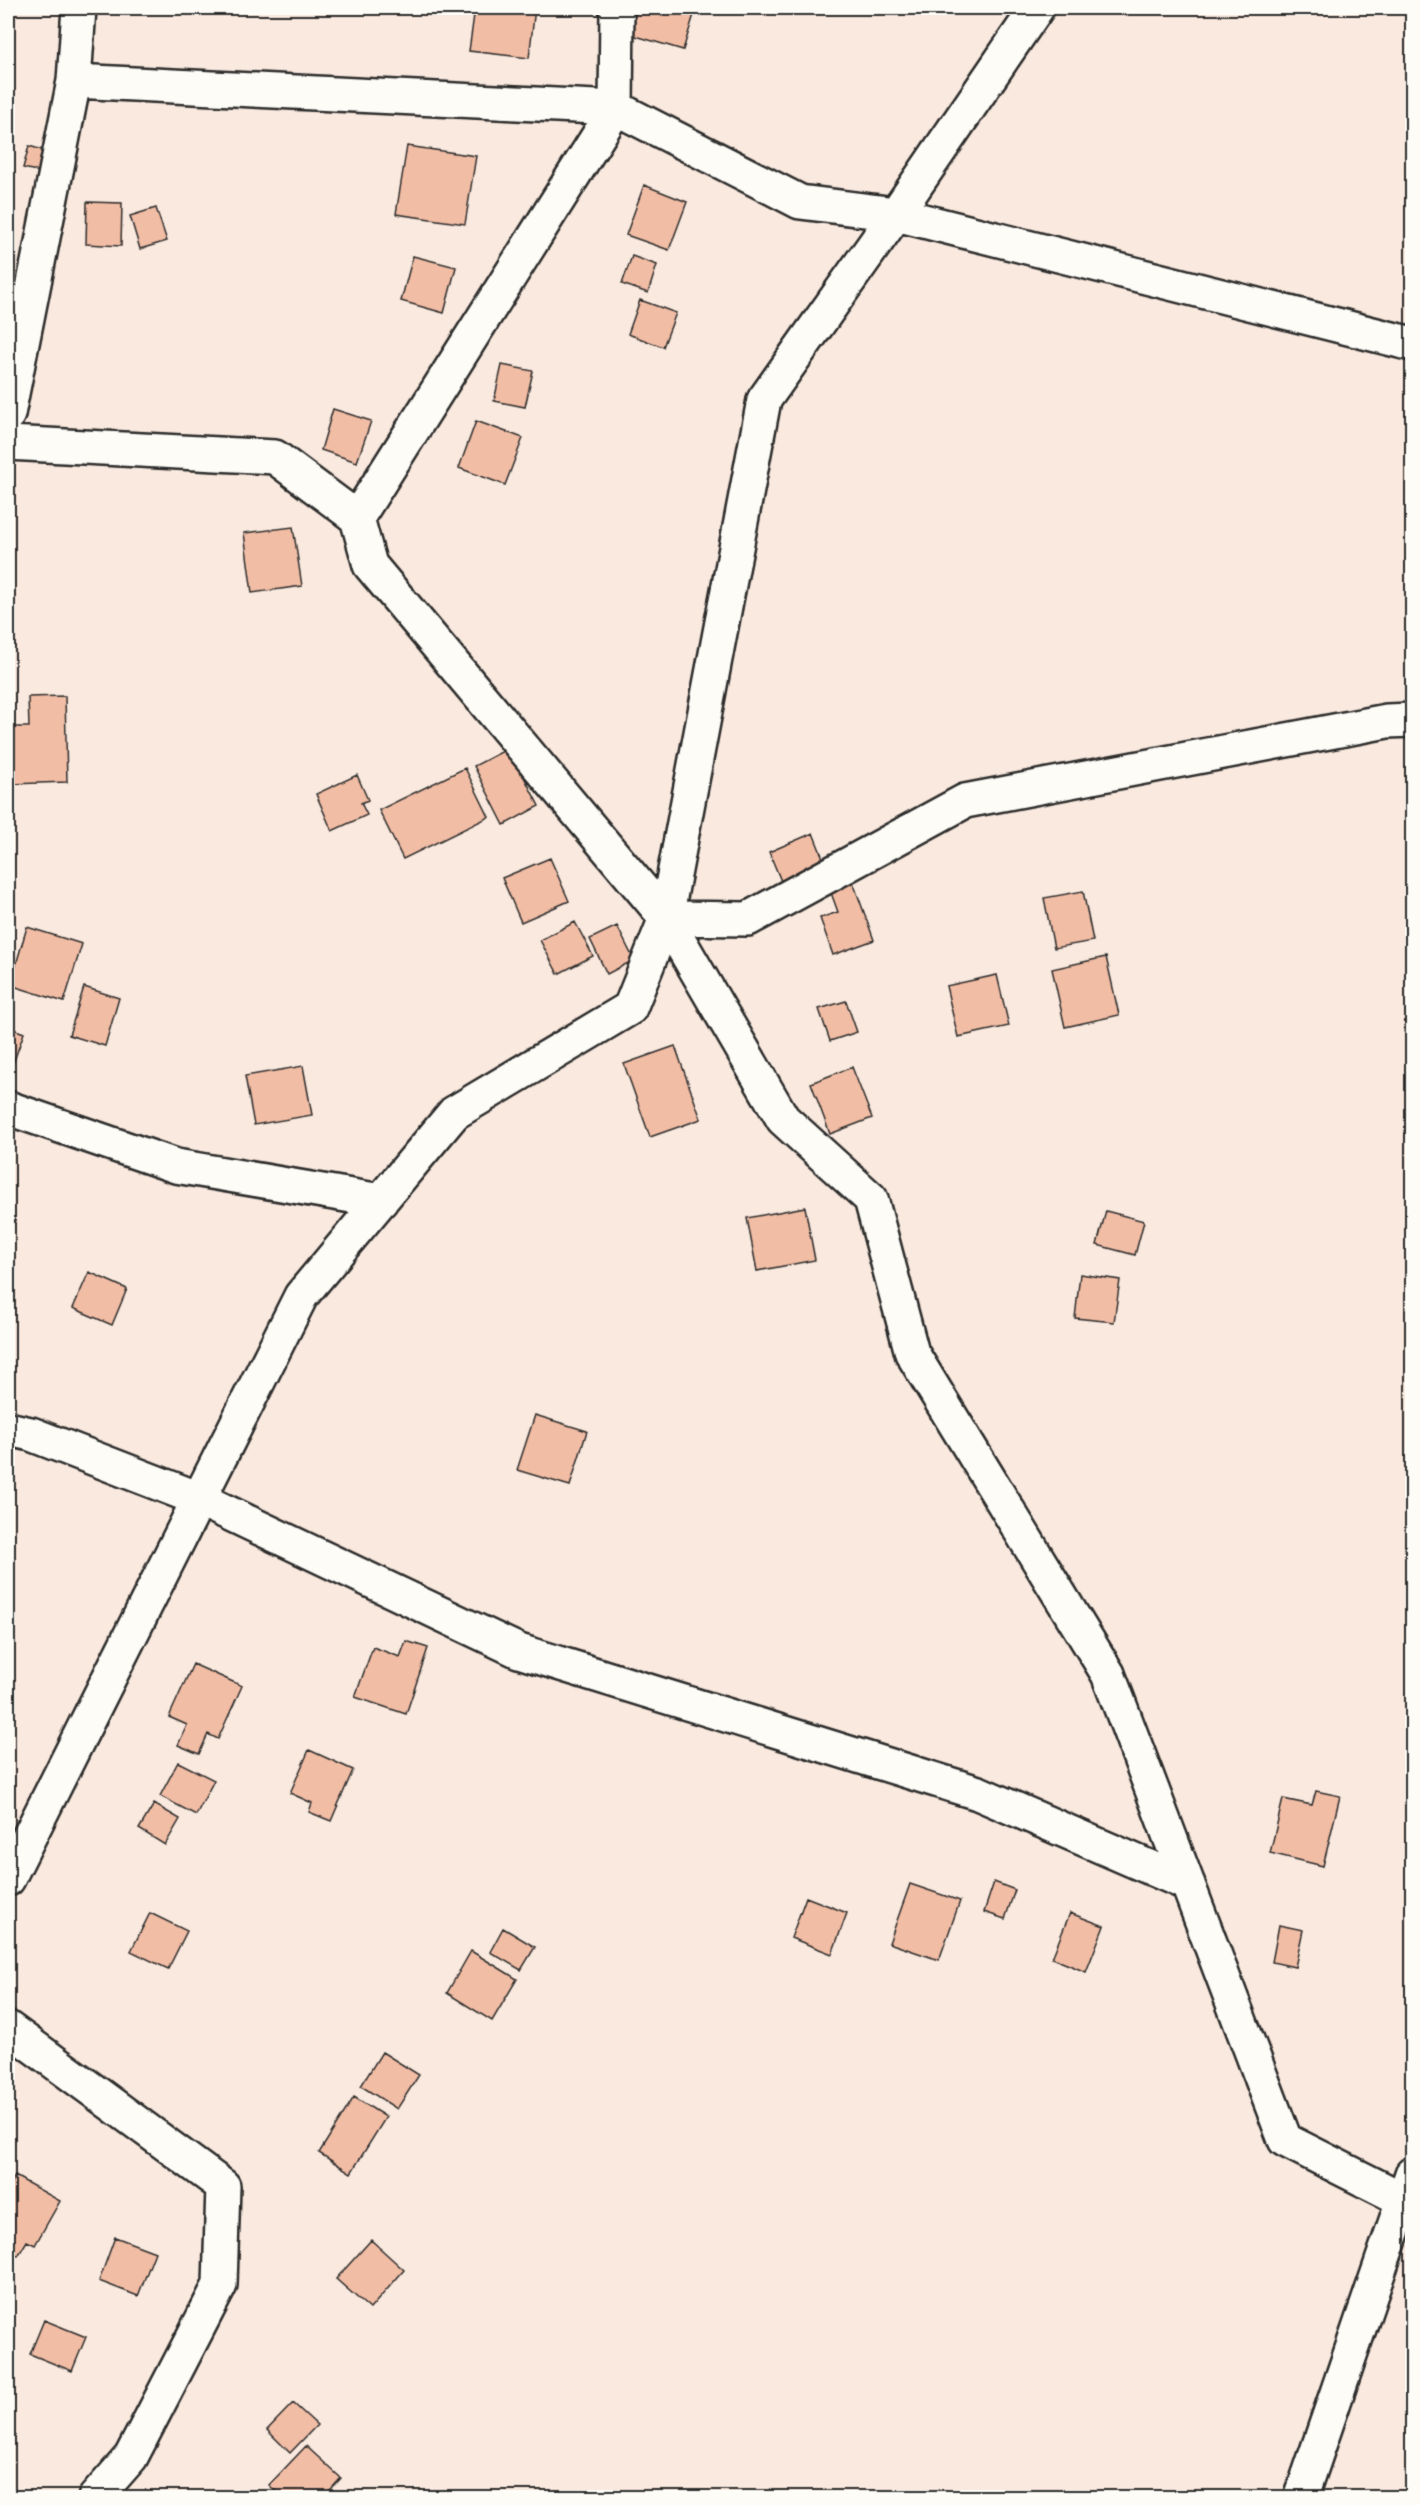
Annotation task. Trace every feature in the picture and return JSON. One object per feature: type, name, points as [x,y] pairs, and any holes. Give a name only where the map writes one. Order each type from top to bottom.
[{"type":"street","points":[[8,414],[74,81],[79,8]]},
{"type":"street","points":[[357,518],[616,108],[617,8]]},
{"type":"street","points":[[8,1879],[301,1296],[454,1113],[630,1008],[666,918],[764,400],[896,214],[1037,8]]},
{"type":"street","points":[[74,81],[616,108],[800,202],[896,214],[1413,344]]},
{"type":"street","points":[[8,443],[275,458],[357,518],[370,565],[666,918],[783,1119],[871,1199],[912,1353],[1108,1674],[1285,2140],[1408,2187],[1301,2498]]},
{"type":"street","points":[[666,918],[748,919],[965,801],[1387,721],[1413,720]]},
{"type":"street","points":[[8,1108],[176,1166],[381,1201]]},
{"type":"street","points":[[8,1429],[31,1434],[199,1499],[519,1651],[978,1793],[1188,1884]]},
{"type":"street","points":[[8,2028],[223,2186],[220,2284],[131,2457],[95,2498]]},
{"type":"building","points":[[475,8],[535,8],[529,58],[469,51]]},
{"type":"building","points":[[637,8],[696,8],[683,50],[629,34]]},
{"type":"building","points":[[8,114],[16,115],[13,163],[8,163]]},
{"type":"building","points":[[29,146],[46,151],[41,172],[23,168]]},
{"type":"building","points":[[407,146],[476,156],[465,224],[396,214]]},
{"type":"building","points":[[644,185],[687,202],[669,250],[626,235]]},
{"type":"building","points":[[87,202],[122,203],[121,246],[86,244]]},
{"type":"building","points":[[156,208],[167,241],[140,249],[130,216]]},
{"type":"building","points":[[413,256],[456,267],[444,313],[401,301]]},
{"type":"building","points":[[632,256],[657,265],[648,293],[622,284]]},
{"type":"building","points":[[640,300],[676,313],[663,347],[628,334]]},
{"type":"building","points":[[502,365],[533,371],[525,407],[494,401]]},
{"type":"building","points":[[333,409],[371,421],[357,462],[321,450]]},
{"type":"building","points":[[476,421],[523,438],[505,485],[459,468]]},
{"type":"building","points":[[293,527],[302,586],[252,593],[244,533]]},
{"type":"building","points":[[65,696],[67,782],[11,784],[10,727],[29,727],[28,697]]},
{"type":"building","points":[[509,748],[539,806],[504,825],[474,766]]},
{"type":"building","points":[[465,768],[489,817],[403,859],[379,810]]},
{"type":"building","points":[[357,775],[368,800],[361,803],[367,815],[332,831],[316,794]]},
{"type":"building","points":[[813,833],[825,863],[781,881],[769,852]]},
{"type":"building","points":[[550,858],[569,901],[521,922],[502,878]]},
{"type":"building","points":[[853,882],[874,940],[833,955],[820,918],[838,912],[830,890]]},
{"type":"building","points":[[1083,891],[1093,941],[1054,948],[1044,898]]},
{"type":"building","points":[[575,922],[593,956],[558,974],[540,940]]},
{"type":"building","points":[[617,926],[634,960],[607,974],[590,939]]},
{"type":"building","points":[[27,927],[82,944],[64,1002],[10,985]]},
{"type":"building","points":[[1106,957],[1119,1015],[1065,1027],[1052,969]]},
{"type":"building","points":[[997,975],[1009,1026],[958,1037],[946,986]]},
{"type":"building","points":[[84,987],[119,998],[105,1046],[69,1035]]},
{"type":"building","points":[[846,1001],[857,1032],[830,1041],[819,1009]]},
{"type":"building","points":[[8,1027],[24,1033],[10,1072],[8,1071]]},
{"type":"building","points":[[675,1046],[701,1119],[650,1137],[624,1064]]},
{"type":"building","points":[[303,1066],[312,1115],[254,1125],[245,1076]]},
{"type":"building","points":[[852,1067],[872,1118],[830,1134],[811,1083]]},
{"type":"building","points":[[805,1207],[815,1260],[757,1271],[747,1218]]},
{"type":"building","points":[[1106,1211],[1144,1221],[1135,1255],[1097,1245]]},
{"type":"building","points":[[89,1272],[127,1289],[112,1325],[73,1308]]},
{"type":"building","points":[[1080,1274],[1120,1280],[1114,1322],[1075,1318]]},
{"type":"building","points":[[535,1415],[587,1431],[570,1486],[517,1470]]},
{"type":"building","points":[[406,1641],[428,1648],[406,1714],[355,1697],[373,1647],[400,1657]]},
{"type":"building","points":[[193,1664],[242,1686],[218,1739],[208,1734],[199,1754],[178,1745],[187,1725],[169,1717]]},
{"type":"building","points":[[309,1750],[353,1770],[331,1821],[309,1812],[312,1803],[290,1793]]},
{"type":"building","points":[[178,1762],[214,1780],[196,1815],[160,1796]]},
{"type":"building","points":[[1316,1791],[1340,1796],[1323,1866],[1270,1853],[1283,1799],[1312,1805]]},
{"type":"building","points":[[154,1804],[180,1819],[165,1845],[139,1829]]},
{"type":"building","points":[[994,1882],[1015,1890],[1005,1919],[984,1912]]},
{"type":"building","points":[[910,1884],[960,1901],[939,1960],[889,1943]]},
{"type":"building","points":[[806,1897],[847,1913],[832,1954],[791,1938]]},
{"type":"building","points":[[150,1913],[187,1931],[168,1969],[131,1951]]},
{"type":"building","points":[[1070,1913],[1104,1926],[1086,1972],[1052,1958]]},
{"type":"building","points":[[1279,1925],[1303,1930],[1295,1967],[1272,1962]]},
{"type":"building","points":[[503,1928],[535,1947],[521,1970],[490,1952]]},
{"type":"building","points":[[471,1951],[517,1979],[492,2021],[447,1993]]},
{"type":"building","points":[[382,2052],[419,2075],[397,2109],[361,2086]]},
{"type":"building","points":[[354,2097],[386,2117],[351,2173],[319,2153]]},
{"type":"building","points":[[15,2176],[60,2201],[35,2245],[27,2241],[18,2256],[8,2250],[8,2189]]},
{"type":"building","points":[[115,2237],[155,2252],[138,2296],[99,2281]]},
{"type":"building","points":[[371,2240],[404,2270],[370,2309],[336,2279]]},
{"type":"building","points":[[44,2320],[86,2337],[72,2371],[30,2354]]},
{"type":"building","points":[[293,2403],[317,2425],[290,2453],[267,2430]]},
{"type":"building","points":[[306,2446],[341,2478],[323,2498],[283,2498],[269,2485]]}]
